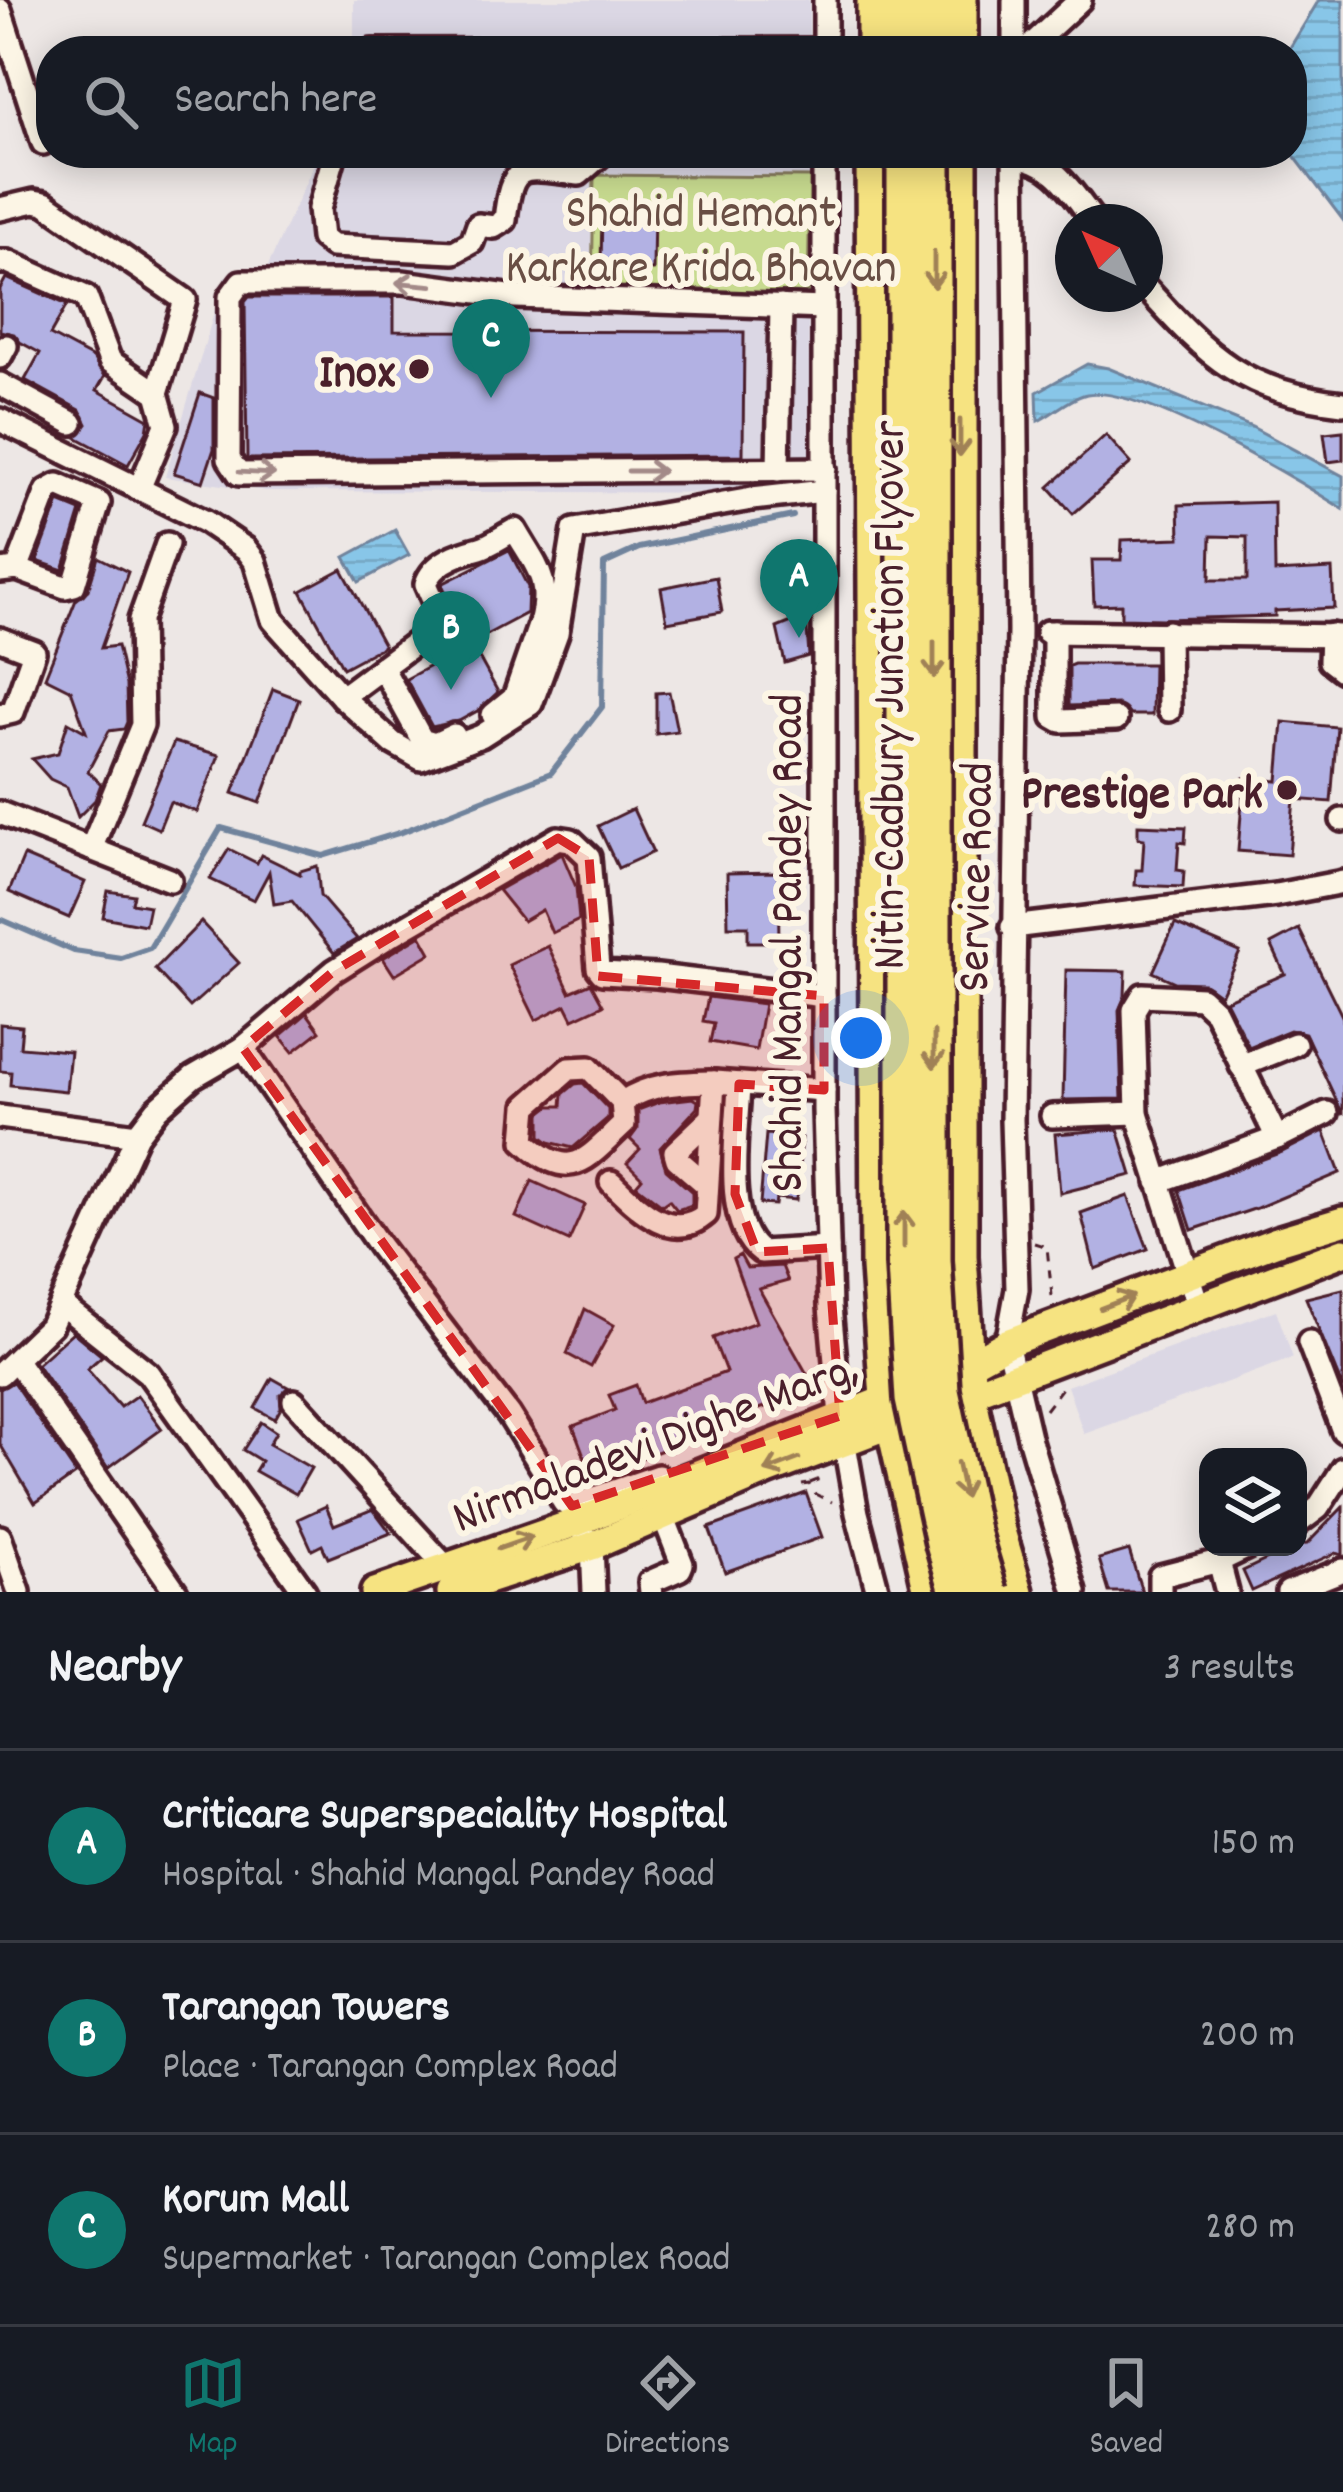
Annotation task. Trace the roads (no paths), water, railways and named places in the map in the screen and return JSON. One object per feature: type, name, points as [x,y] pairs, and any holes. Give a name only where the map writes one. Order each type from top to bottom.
[{"type":"highway","points":[[874,0],[874,36]]},
{"type":"highway","points":[[904,0],[904,36]]},
{"type":"highway","points":[[934,0],[934,36]]},
{"type":"highway","points":[[960,0],[960,36]]},
{"type":"highway","points":[[873,168],[875,1022],[881,1302],[889,1411],[931,1592]]},
{"type":"highway","name":"Nitin-Cadbury Junction Flyover","points":[[904,168],[904,1264],[912,1399],[957,1592]]},
{"type":"highway","name":"Nitin-Cadbury Junction Flyover","points":[[934,168],[934,1260],[942,1391],[990,1592]]},
{"type":"highway","points":[[960,168],[962,1302],[967,1382],[997,1528],[1016,1592]]},
{"type":"highway","points":[[881,1302],[900,1320],[918,1325],[962,1302]]},
{"type":"main road","points":[[967,1382],[1007,1343],[1343,1221]]},
{"type":"main road","points":[[967,1382],[1016,1378],[1343,1252]]},
{"type":"main road","name":"Nirmaladevi Dighe Marg,","points":[[375,1592],[449,1580],[584,1534],[663,1515],[766,1471],[843,1430],[967,1382]]},
{"type":"main road","name":"Nirmaladevi Dighe Marg,","points":[[584,1534],[758,1447],[843,1430]]},
{"type":"street","points":[[825,0],[825,36]]},
{"type":"street","points":[[1014,0],[1014,36]]},
{"type":"street","points":[[1041,36],[1080,0]]},
{"type":"street","points":[[0,10],[7,58],[36,126]]},
{"type":"street","points":[[330,168],[320,209],[322,238],[332,246],[454,252],[472,242],[478,225],[494,227],[505,220],[508,188],[520,173],[530,169],[579,174],[588,168]]},
{"type":"street","name":"Shahid Mangal Pandey Road","points":[[824,168],[824,1090],[828,1248],[843,1430]]},
{"type":"street","name":"Service Road","points":[[1014,168],[1019,631],[1012,927],[1017,1289],[1007,1343],[1075,1592]]},
{"type":"street","points":[[1052,168],[1081,204]]},
{"type":"street","points":[[0,209],[45,203],[185,300],[157,393],[166,424],[139,489]]},
{"type":"street","points":[[0,262],[86,297],[110,361],[157,393]]},
{"type":"street","points":[[824,308],[516,297],[403,282],[242,282],[230,297],[229,459],[239,475],[778,470],[824,480]]},
{"type":"street","points":[[1163,305],[1219,363],[1264,386],[1343,403]]},
{"type":"street","points":[[778,470],[781,307]]},
{"type":"street","points":[[0,384],[72,423]]},
{"type":"street","points":[[0,420],[206,523],[251,554],[270,615],[342,697],[402,750],[421,759],[481,736],[531,704],[574,530],[752,499],[824,480]]},
{"type":"street","points":[[58,485],[99,503],[74,585],[8,570],[46,491],[58,485]]},
{"type":"street","points":[[342,697],[382,667],[439,625],[440,616],[426,584],[431,573],[464,549],[477,549],[515,530],[544,580],[549,624],[514,698],[498,712],[428,744],[418,736],[382,667]]},
{"type":"street","points":[[91,849],[142,724],[140,620],[166,544]]},
{"type":"street","points":[[1116,719],[1061,721],[1054,717],[1051,632],[1337,636],[1330,661],[1343,671]]},
{"type":"street","points":[[1168,632],[1168,710]]},
{"type":"street","points":[[0,638],[34,652],[13,712],[0,715]]},
{"type":"street","points":[[0,813],[170,880]]},
{"type":"street","points":[[176,1592],[9,1368],[51,1325],[137,1135],[157,1109],[193,1077],[243,1048],[334,971],[557,838],[571,840],[589,857],[602,973],[824,996]]},
{"type":"street","points":[[1012,927],[1276,895],[1343,882]]},
{"type":"street","points":[[1199,1308],[1137,1113],[1134,1010],[1143,995],[1201,998],[1210,1003],[1277,1138]]},
{"type":"street","points":[[1241,1066],[1295,1044]]},
{"type":"street","points":[[243,1048],[380,1247],[509,1415],[564,1503],[572,1506],[731,1446],[752,1441],[758,1447]]},
{"type":"street","points":[[590,1068],[622,1102],[624,1124],[580,1164],[566,1165],[524,1142],[527,1106],[569,1069],[590,1068]]},
{"type":"street","points":[[611,1182],[644,1214],[682,1226],[706,1214],[714,1082]]},
{"type":"street","points":[[622,1102],[645,1087],[665,1083],[824,1090]]},
{"type":"street","points":[[739,1084],[735,1195],[744,1231],[761,1252],[828,1248]]},
{"type":"street","points":[[1052,1116],[1137,1113]]},
{"type":"street","points":[[1158,1182],[1277,1138],[1327,1114]]},
{"type":"street","points":[[0,1118],[137,1135]]},
{"type":"street","points":[[707,1185],[675,1152],[710,1119]]},
{"type":"street","points":[[61,1304],[148,1373],[304,1592]]},
{"type":"street","points":[[1309,1342],[1343,1431]]},
{"type":"street","points":[[294,1401],[449,1580]]},
{"type":"street","points":[[843,1430],[857,1514],[878,1592]]},
{"type":"street","points":[[1307,1516],[1318,1508],[1343,1469]]},
{"type":"street","points":[[651,1592],[650,1582],[680,1570],[682,1564],[663,1515]]},
{"type":"street","points":[[584,1534],[594,1592]]},
{"type":"street","points":[[0,1537],[19,1592]]},
{"type":"street","points":[[1160,1592],[1160,1576],[1229,1556]]},
{"type":"street","points":[[1219,1561],[1227,1592]]},
{"type":"street","points":[[1288,1592],[1343,1570]]},
{"type":"water","points":[[1319,0],[1343,0],[1343,220],[1303,168],[1307,36],[1297,36]]},
{"type":"water","points":[[1087,364],[1108,368],[1252,427],[1343,476],[1343,509],[1217,437],[1111,395],[1075,398],[1038,421],[1037,392]]},
{"type":"water","points":[[395,530],[409,555],[359,582],[345,557]]},
{"type":"waterway","points":[[0,919],[74,951],[121,958],[150,948],[221,828],[323,856],[402,832],[551,773],[602,707],[604,564],[639,548],[793,516]]},
{"type":"place","name":"Inox","points":[[419,369]]},
{"type":"place","name":"Korum Mall","points":[[491,398]]},
{"type":"place","name":"Criticare Superspeciality Hospital","points":[[799,638]]},
{"type":"place","name":"Tarangan Towers","points":[[451,690]]},
{"type":"place","name":"Prestige Park","points":[[1287,790]]},
{"type":"park label","name":"Shahid Hemant Karkare Krida Bhavan","points":[[701,236]]}]
